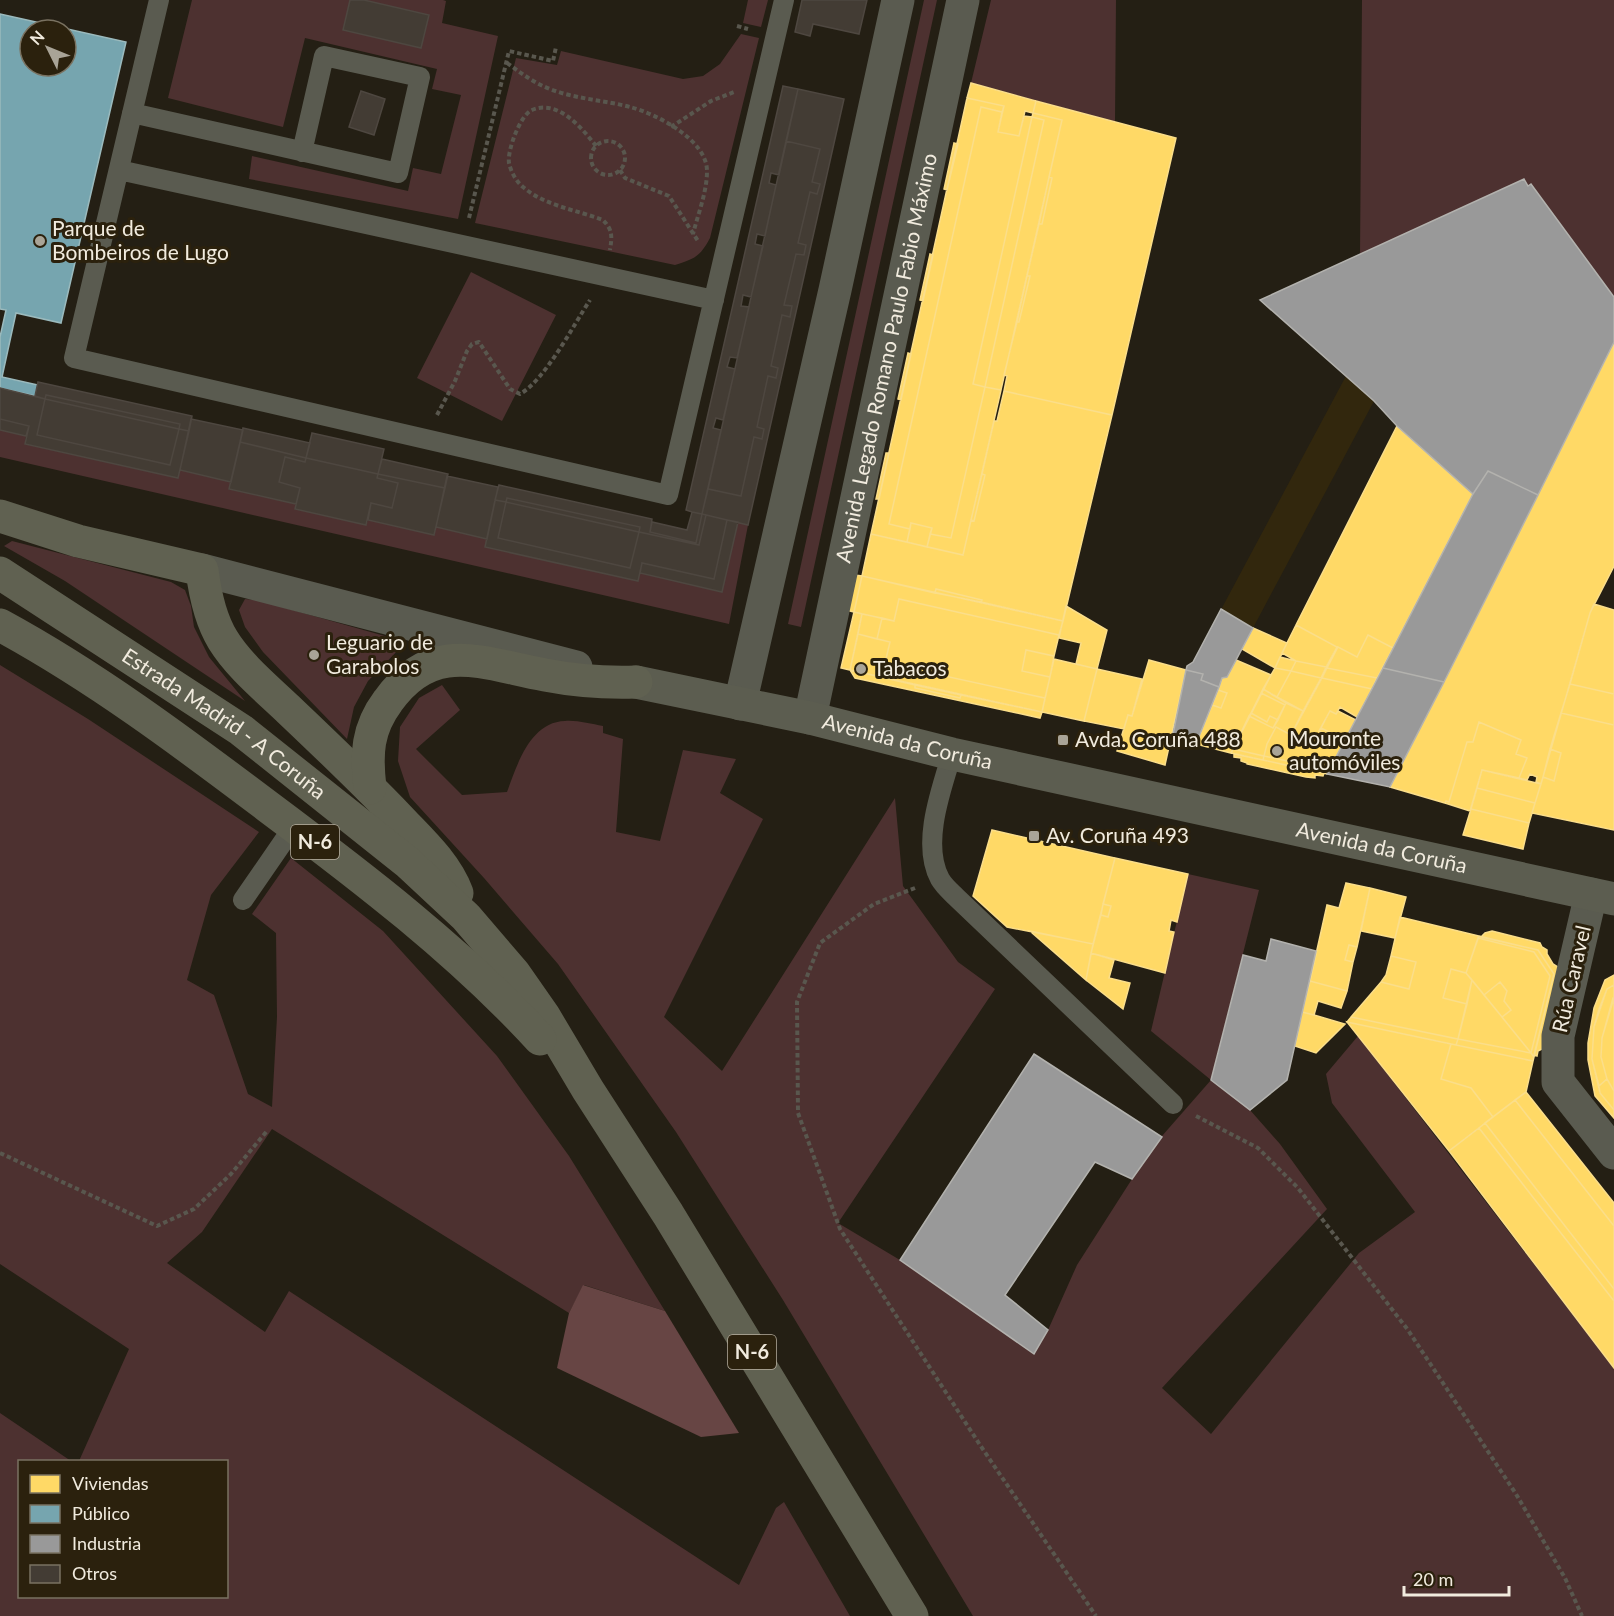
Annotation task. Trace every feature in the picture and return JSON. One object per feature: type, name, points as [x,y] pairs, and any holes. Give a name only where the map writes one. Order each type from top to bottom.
[{"type":"highway","points":[[0,516],[78,541],[202,570],[213,620],[223,640],[250,673],[370,788],[432,853],[453,884],[466,917]]},
{"type":"highway","name":"Estrada Madrid - A Coruña","points":[[0,573],[241,730],[407,862],[466,917],[514,973],[544,1016],[588,1090],[668,1214],[912,1616]]},
{"type":"highway","name":"Estrada Madrid - A Coruña","points":[[0,625],[111,693],[204,758],[349,867],[461,962],[516,1013],[588,1090]]},
{"type":"highway","points":[[370,788],[369,740],[380,712],[399,684],[429,665],[450,660],[485,661],[544,675],[595,683],[636,682]]},
{"type":"street","points":[[740,704],[833,302],[898,0]]},
{"type":"street","name":"Avenida Legado Romano Paulo Fabio Máximo","points":[[810,718],[963,0]]},
{"type":"street","name":"Avenida da Coruña","points":[[202,570],[636,682],[810,718],[952,754],[1603,897]]},
{"type":"street","name":"Rúa Caravel","points":[[1603,897],[1557,1036],[1558,1082],[1614,1153]]},
{"type":"lane","points":[[159,0],[74,358],[668,495],[784,0]]},
{"type":"lane","points":[[132,113],[302,152],[398,173],[420,77],[324,56],[302,152]]},
{"type":"lane","points":[[119,170],[714,300]]},
{"type":"lane","points":[[952,754],[937,802],[931,850],[940,879],[956,897],[1173,1104]]},
{"type":"lane","points":[[243,900],[294,826]]},
{"type":"path","points":[[462,245],[509,51],[553,61],[556,47]]},
{"type":"path","points":[[507,63],[531,80],[551,90],[632,107],[656,117],[689,137],[699,150],[707,170],[693,234]]},
{"type":"path","points":[[672,126],[711,101],[741,89],[764,87]]},
{"type":"path","points":[[603,141],[612,141],[620,145],[624,153],[624,162],[620,170],[612,174],[603,174],[595,170],[591,162],[591,153],[596,146],[603,141]]},
{"type":"path","points":[[620,170],[625,178],[669,196],[710,258],[723,260]]},
{"type":"path","points":[[940,879],[874,904],[820,943],[796,1002],[798,1113],[840,1229],[980,1445],[1095,1616]]},
{"type":"path","points":[[1173,1104],[1258,1148],[1298,1188],[1415,1340],[1516,1494],[1565,1578],[1582,1616]]},
{"type":"path","points":[[0,1153],[157,1226],[194,1209],[231,1174],[267,1131]]},
{"type":"shaded area","points":[[192,0],[443,0],[446,1],[442,23],[498,36],[458,219],[249,179],[252,156],[408,191],[413,168],[441,174],[461,95],[432,89],[437,69],[305,38],[283,127],[168,98]]},
{"type":"shaded area","points":[[748,0],[768,0],[761,27],[743,23]]},
{"type":"shaded area","points":[[924,0],[937,0],[801,627],[788,624]]},
{"type":"shaded area","points":[[991,0],[1116,0],[1115,122],[971,83]]},
{"type":"shaded area","points":[[1362,0],[1614,0],[1614,297],[1532,185],[1528,186],[1524,179],[1360,255]]},
{"type":"shaded area","points":[[741,34],[759,38],[710,238],[696,256],[675,265],[475,223],[516,58],[557,65],[561,51],[683,79],[703,76],[720,64]]},
{"type":"shaded area","points":[[471,272],[556,315],[502,421],[417,378]]},
{"type":"shaded area","points":[[1346,376],[1374,401],[1253,628],[1222,678],[1196,744],[1172,739],[1187,666],[1193,662]]},
{"type":"shaded area","points":[[0,430],[26,436],[25,444],[178,478],[180,470],[231,482],[230,489],[296,504],[295,509],[366,525],[368,520],[434,535],[436,527],[487,539],[486,547],[638,581],[640,573],[721,591],[738,522],[748,525],[729,624],[0,457]]},
{"type":"shaded area","points":[[12,541],[171,582],[185,590],[191,606],[194,627],[209,657],[245,701],[65,581],[4,546]]},
{"type":"shaded area","points":[[245,599],[257,600],[406,642],[368,681],[354,707],[347,739],[263,652],[245,627],[239,610]]},
{"type":"shaded area","points":[[0,665],[88,719],[259,832],[211,895],[187,980],[214,995],[248,1094],[272,1107],[277,1017],[276,933],[252,914],[291,858],[383,931],[497,1056],[569,1156],[665,1311],[584,1285],[569,1313],[272,1129],[202,1232],[167,1263],[265,1332],[289,1291],[739,1585],[776,1508],[784,1502],[850,1616],[0,1616],[0,1413],[70,1460],[18,1460],[18,1598],[228,1598],[228,1460],[79,1460],[129,1349],[0,1264]]},
{"type":"shaded area","points":[[442,685],[460,710],[416,749],[462,795],[507,792],[527,747],[534,737],[553,723],[574,721],[603,726],[603,733],[623,739],[616,832],[660,841],[683,750],[736,759],[720,793],[763,819],[664,1017],[722,1071],[895,798],[903,886],[958,962],[995,989],[838,1223],[900,1260],[1034,1354],[1048,1330],[1077,1265],[1132,1179],[1162,1136],[1211,1080],[1250,1110],[1280,1144],[1327,1209],[1162,1388],[1211,1434],[1359,1253],[1415,1212],[1332,1103],[1326,1074],[1358,1036],[1614,1368],[1614,1616],[973,1616],[783,1300],[676,1132],[558,964],[410,797],[398,761],[400,727],[419,698]]},
{"type":"shaded area","points":[[1188,874],[1259,890],[1211,1080],[1151,1031]]},
{"type":"shaded area","points":[[583,1285],[665,1311],[739,1433],[701,1437],[557,1368],[569,1313]]},
{"type":"building: Viviendas","points":[[971,83],[1036,101],[1033,113],[1025,111],[1019,136],[998,132],[1004,106],[967,98]]},
{"type":"building: Viviendas","points":[[967,98],[1004,106],[1002,112],[981,107],[889,524],[910,529],[907,542],[871,534]]},
{"type":"building: Viviendas","points":[[1036,101],[1176,138],[1112,415],[1004,391],[1007,376],[1004,375],[1030,276],[1027,276],[1039,224],[1042,224],[1052,178],[1049,177],[1062,120],[1033,113]]},
{"type":"building: Viviendas","points":[[981,107],[1002,112],[998,132],[1019,136],[1024,116],[1032,117],[973,384],[985,387],[951,538],[930,534],[932,528],[911,523],[910,529],[889,524]]},
{"type":"building: Viviendas","points":[[1033,113],[1062,120],[1001,390],[985,387],[1044,120],[1032,117]]},
{"type":"building: Viviendas","points":[[1032,117],[1044,120],[985,387],[973,384]]},
{"type":"building: Viviendas","points":[[954,143],[958,144],[947,190],[944,189]]},
{"type":"building: Viviendas","points":[[1049,177],[1052,178],[1042,224],[1039,224]]},
{"type":"building: Viviendas","points":[[930,254],[933,255],[923,301],[920,300]]},
{"type":"building: Viviendas","points":[[1027,276],[1030,276],[1019,322],[1017,322]]},
{"type":"building: Viviendas","points":[[1614,342],[1614,566],[1590,613],[1541,784],[1536,782],[1537,777],[1530,774],[1527,780],[1519,778],[1527,758],[1516,754],[1521,740],[1479,722],[1473,742],[1467,742],[1449,802],[1445,803],[1390,787]]},
{"type":"building: Viviendas","points":[[908,353],[911,354],[901,400],[898,399]]},
{"type":"building: Viviendas","points":[[985,387],[1001,390],[963,555],[927,547],[930,534],[951,538]]},
{"type":"building: Viviendas","points":[[1004,391],[1112,415],[1063,621],[936,589],[935,593],[862,576],[871,534],[963,555],[985,475],[982,474],[994,421],[997,421]]},
{"type":"building: Viviendas","points":[[1397,426],[1473,494],[1393,648],[1368,635],[1357,657],[1338,647],[1327,668],[1337,647],[1296,625]]},
{"type":"building: Viviendas","points":[[886,453],[889,453],[879,499],[876,499]]},
{"type":"building: Viviendas","points":[[982,474],[985,475],[974,521],[971,520]]},
{"type":"building: Viviendas","points":[[911,523],[932,528],[927,547],[907,542]]},
{"type":"building: Viviendas","points":[[854,575],[862,576],[854,612],[846,610]]},
{"type":"building: Viviendas","points":[[862,576],[1063,621],[1059,635],[899,599],[894,621],[854,612]]},
{"type":"building: Viviendas","points":[[936,589],[982,600],[981,602],[935,593]]},
{"type":"building: Viviendas","points":[[899,599],[1059,635],[1054,656],[1026,650],[1022,671],[1050,677],[1045,698],[885,663],[890,642],[877,639],[882,618],[894,621]]},
{"type":"building: Viviendas","points":[[1594,604],[1614,610],[1614,694],[1570,684]]},
{"type":"building: Viviendas","points":[[1066,606],[1107,630],[1097,669],[1076,664],[1081,643],[1059,638]]},
{"type":"building: Viviendas","points":[[854,612],[862,614],[850,670],[841,668]]},
{"type":"building: Viviendas","points":[[862,614],[882,618],[877,639],[858,634]]},
{"type":"building: Viviendas","points":[[1296,625],[1337,647],[1326,667],[1296,661],[1282,653]]},
{"type":"building: Viviendas","points":[[1253,628],[1287,643],[1275,668],[1242,649]]},
{"type":"building: Viviendas","points":[[858,634],[890,642],[885,663],[1045,698],[1042,712],[850,670]]},
{"type":"building: Viviendas","points":[[1368,635],[1393,648],[1377,678],[1327,668],[1338,647],[1357,657]]},
{"type":"building: Viviendas","points":[[1026,650],[1054,656],[1050,677],[1022,671]]},
{"type":"building: Viviendas","points":[[1280,657],[1296,661],[1291,671],[1275,668]]},
{"type":"building: Viviendas","points":[[1054,659],[1097,669],[1084,721],[1042,712]]},
{"type":"building: Viviendas","points":[[1149,660],[1186,670],[1165,765],[1117,751],[1128,715],[1132,716]]},
{"type":"building: Viviendas","points":[[1236,660],[1271,675],[1231,753],[1196,744],[1212,705],[1221,708],[1227,693],[1218,690],[1222,678],[1227,677]]},
{"type":"building: Viviendas","points":[[1296,661],[1326,667],[1321,678],[1291,671]]},
{"type":"building: Viviendas","points":[[1275,668],[1291,671],[1277,697],[1263,689]]},
{"type":"building: Viviendas","points":[[1327,668],[1377,678],[1372,689],[1322,678]]},
{"type":"building: Viviendas","points":[[1097,669],[1142,679],[1132,716],[1128,715],[1124,729],[1084,721]]},
{"type":"building: Viviendas","points":[[850,670],[960,698],[961,695],[1042,712],[1040,718],[855,678]]},
{"type":"building: Viviendas","points":[[1291,671],[1321,678],[1303,711],[1277,697]]},
{"type":"building: Viviendas","points":[[1322,678],[1372,689],[1357,717],[1340,707],[1336,714],[1330,711],[1319,731],[1343,744],[1329,770],[1264,756],[1267,744],[1276,727],[1291,735]]},
{"type":"building: Viviendas","points":[[1570,684],[1614,694],[1614,725],[1561,713]]},
{"type":"building: Viviendas","points":[[915,685],[961,695],[960,698],[915,688]]},
{"type":"building: Viviendas","points":[[1263,689],[1286,703],[1285,705],[1261,693]]},
{"type":"building: Viviendas","points":[[1218,690],[1227,693],[1221,708],[1212,705]]},
{"type":"building: Viviendas","points":[[1261,693],[1285,705],[1278,720],[1270,716],[1267,722],[1251,713]]},
{"type":"building: Viviendas","points":[[1286,703],[1303,711],[1291,735],[1276,727],[1267,744],[1264,756],[1233,749],[1249,716],[1273,728]]},
{"type":"building: Viviendas","points":[[1330,711],[1336,714],[1338,711],[1356,720],[1345,740],[1321,728]]},
{"type":"building: Viviendas","points":[[1251,713],[1267,722],[1270,716],[1278,720],[1273,728],[1249,716]]},
{"type":"building: Viviendas","points":[[1561,713],[1614,725],[1614,830],[1532,813],[1543,777],[1554,781],[1561,753],[1550,749]]},
{"type":"building: Viviendas","points":[[1479,722],[1521,740],[1516,754],[1527,758],[1519,778],[1482,770],[1470,811],[1445,803],[1449,802],[1467,742],[1473,742]]},
{"type":"building: Viviendas","points":[[1321,728],[1345,740],[1343,744],[1319,731]]},
{"type":"building: Viviendas","points":[[1233,749],[1264,756],[1263,760],[1231,753]]},
{"type":"building: Viviendas","points":[[1550,749],[1561,753],[1554,781],[1543,777]]},
{"type":"building: Viviendas","points":[[1234,754],[1324,773],[1323,776],[1315,775],[1315,778],[1306,777],[1247,764],[1241,761],[1241,758],[1234,757]]},
{"type":"building: Viviendas","points":[[1264,756],[1329,770],[1327,774],[1294,767],[1263,760]]},
{"type":"building: Viviendas","points":[[1482,770],[1541,784],[1535,803],[1477,788]]},
{"type":"building: Viviendas","points":[[1477,788],[1535,803],[1529,823],[1471,809]]},
{"type":"building: Viviendas","points":[[1471,809],[1529,823],[1523,849],[1463,835]]},
{"type":"building: Viviendas","points":[[992,830],[1115,858],[1093,944],[1007,927],[973,896]]},
{"type":"building: Viviendas","points":[[1115,858],[1188,874],[1177,922],[1171,920],[1169,931],[1174,932],[1165,973],[1091,953],[1101,915],[1108,917],[1111,906],[1103,904]]},
{"type":"building: Viviendas","points":[[1346,883],[1370,888],[1357,947],[1349,945],[1345,960],[1353,962],[1347,991],[1310,981],[1327,905],[1339,908]]},
{"type":"building: Viviendas","points":[[1370,888],[1406,897],[1395,938],[1361,931]]},
{"type":"building: Viviendas","points":[[1103,904],[1111,906],[1108,917],[1101,915]]},
{"type":"building: Viviendas","points":[[1400,917],[1479,936],[1466,973],[1451,969],[1443,998],[1467,1004],[1458,1039],[1351,1017],[1381,982],[1409,989],[1416,962],[1391,956]]},
{"type":"building: Viviendas","points":[[1030,931],[1093,944],[1086,980]]},
{"type":"building: Viviendas","points":[[1492,931],[1540,943],[1547,950],[1553,964],[1558,967],[1542,1049],[1538,1051],[1537,1056],[1534,1055],[1554,974],[1538,950],[1481,937]]},
{"type":"building: Viviendas","points":[[1479,936],[1538,950],[1554,974],[1534,1057],[1531,1053],[1550,976],[1534,952],[1478,938]]},
{"type":"building: Viviendas","points":[[1478,938],[1534,952],[1550,976],[1531,1053],[1502,1017],[1511,1010],[1504,1001],[1507,991],[1500,982],[1484,995],[1466,973]]},
{"type":"building: Viviendas","points":[[1349,945],[1357,947],[1353,962],[1345,960]]},
{"type":"building: Viviendas","points":[[1091,953],[1114,960],[1109,978],[1130,983],[1123,1009],[1086,980]]},
{"type":"building: Viviendas","points":[[1391,956],[1416,962],[1409,989],[1381,982],[1386,975]]},
{"type":"building: Viviendas","points":[[1451,969],[1466,973],[1472,980],[1467,1004],[1443,998]]},
{"type":"building: Viviendas","points":[[1614,975],[1614,985],[1607,989],[1594,1027],[1592,1059],[1600,1093],[1614,1110],[1614,1118],[1595,1096],[1588,1060],[1588,1043],[1594,1008],[1605,980]]},
{"type":"building: Viviendas","points":[[1472,980],[1502,1017],[1531,1053],[1458,1039]]},
{"type":"building: Viviendas","points":[[1310,981],[1347,991],[1341,1008],[1318,1001],[1314,1015],[1302,1012]]},
{"type":"building: Viviendas","points":[[1500,982],[1507,991],[1504,1001],[1511,1010],[1502,1017],[1484,995]]},
{"type":"building: Viviendas","points":[[1614,985],[1614,998],[1602,1038],[1601,1057],[1607,1079],[1599,1086],[1592,1059],[1594,1027],[1607,989]]},
{"type":"building: Viviendas","points":[[1613,998],[1614,1091],[1607,1079],[1601,1057],[1602,1038]]},
{"type":"building: Viviendas","points":[[1302,1012],[1345,1024],[1316,1053],[1295,1046]]},
{"type":"building: Viviendas","points":[[1351,1017],[1458,1039],[1456,1045],[1347,1022]]},
{"type":"building: Viviendas","points":[[1347,1022],[1451,1044],[1441,1079],[1471,1088],[1493,1117],[1449,1151]]},
{"type":"building: Viviendas","points":[[1458,1039],[1531,1053],[1534,1057],[1533,1061],[1456,1045]]},
{"type":"building: Viviendas","points":[[1451,1044],[1533,1061],[1526,1092],[1493,1117],[1471,1088],[1441,1079]]},
{"type":"building: Viviendas","points":[[1607,1079],[1614,1091],[1614,1110],[1600,1093],[1599,1086]]},
{"type":"building: Viviendas","points":[[1526,1092],[1614,1203],[1614,1226],[1515,1100]]},
{"type":"building: Viviendas","points":[[1515,1100],[1614,1226],[1614,1289],[1485,1123]]},
{"type":"building: Viviendas","points":[[1485,1123],[1614,1289],[1614,1301],[1479,1128]]},
{"type":"building: Viviendas","points":[[1479,1128],[1614,1301],[1614,1368],[1449,1151]]},
{"type":"building: Público","name":"Parque de Bombeiros de Lugo","points":[[0,14],[18,18],[18,78],[78,78],[78,31],[126,42],[61,323],[16,313],[2,377],[38,385],[35,396],[0,388],[0,337],[6,310],[0,309]]},
{"type":"building: Industria","points":[[1524,179],[1528,186],[1531,184],[1614,297],[1614,342],[1538,495],[1488,471],[1473,494],[1397,426],[1374,401],[1260,300]]},
{"type":"building: Industria","points":[[1488,471],[1538,495],[1444,682],[1383,668],[1473,494]]},
{"type":"building: Industria","points":[[1221,609],[1253,628],[1227,677],[1222,678],[1219,687],[1201,680],[1203,674],[1186,670],[1187,666],[1193,662]]},
{"type":"building: Industria","points":[[1383,668],[1444,682],[1390,787],[1327,774]]},
{"type":"building: Industria","points":[[1186,670],[1203,674],[1201,680],[1219,687],[1196,744],[1172,739]]},
{"type":"building: Industria","points":[[1271,939],[1316,951],[1287,1080],[1250,1110],[1211,1080],[1243,955],[1266,961]]},
{"type":"building: Industria","points":[[1034,1054],[1162,1137],[1132,1179],[1095,1162],[1005,1295],[1048,1330],[1034,1354],[900,1260]]},
{"type":"building: Otros","points":[[350,0],[364,0],[429,15],[421,48],[343,30]]},
{"type":"building: Otros","points":[[802,0],[867,0],[859,34],[813,24],[810,36],[795,32]]},
{"type":"building: Otros","points":[[783,86],[798,89],[779,175],[771,173],[769,183],[776,185],[765,236],[757,234],[755,244],[763,246],[751,297],[743,295],[741,306],[749,307],[737,358],[730,357],[727,367],[735,369],[723,420],[716,418],[713,428],[721,430],[702,514],[692,512],[686,510]]},
{"type":"building: Otros","points":[[798,89],[844,99],[748,525],[702,514],[708,489],[741,496],[754,437],[762,439],[764,429],[757,427],[768,376],[776,378],[778,368],[771,366],[782,315],[790,317],[792,306],[784,305],[796,254],[804,255],[806,245],[798,243],[810,192],[817,194],[820,184],[812,182],[820,149],[786,141]]},
{"type":"building: Otros","points":[[361,91],[385,99],[374,135],[349,127]]},
{"type":"building: Otros","points":[[786,141],[820,149],[812,182],[820,184],[817,194],[810,192],[798,243],[806,245],[804,255],[796,254],[784,305],[792,306],[790,317],[782,315],[771,366],[778,368],[776,378],[768,376],[757,427],[764,429],[762,439],[754,437],[741,496],[708,489]]},
{"type":"building: Otros","points":[[38,382],[192,416],[189,431],[179,429],[180,424],[46,395],[45,399],[35,396]]},
{"type":"building: Otros","points":[[0,388],[45,399],[37,435],[170,465],[179,429],[189,431],[178,478],[25,444],[29,426],[0,419]]},
{"type":"building: Otros","points":[[46,395],[180,424],[179,429],[45,399]]},
{"type":"building: Otros","points":[[45,399],[179,429],[170,465],[37,435]]},
{"type":"building: Otros","points":[[0,419],[29,426],[26,436],[0,430]]},
{"type":"building: Otros","points":[[191,419],[243,430],[231,482],[180,470]]},
{"type":"building: Otros","points":[[243,428],[310,443],[306,458],[240,442]]},
{"type":"building: Otros","points":[[312,433],[384,449],[378,474],[306,458]]},
{"type":"building: Otros","points":[[240,442],[306,458],[305,462],[285,457],[279,482],[300,488],[296,504],[229,489]]},
{"type":"building: Otros","points":[[285,457],[305,462],[306,458],[378,474],[377,478],[398,483],[392,508],[371,503],[366,525],[295,509],[300,488],[279,482]]},
{"type":"building: Otros","points":[[382,459],[448,474],[445,488],[378,474]]},
{"type":"building: Otros","points":[[378,474],[445,488],[434,535],[368,520],[371,503],[392,508],[398,483],[377,478]]},
{"type":"building: Otros","points":[[447,476],[498,487],[487,539],[436,527]]},
{"type":"building: Otros","points":[[499,485],[652,519],[650,532],[696,543],[702,514],[706,515],[699,545],[639,532],[640,527],[507,498],[506,502],[495,500]]},
{"type":"building: Otros","points":[[507,498],[640,527],[639,532],[506,502]]},
{"type":"building: Otros","points":[[495,500],[506,502],[498,538],[630,568],[639,532],[699,545],[706,515],[727,520],[714,579],[642,563],[638,581],[485,547]]},
{"type":"building: Otros","points":[[506,502],[639,532],[630,568],[498,538]]},
{"type":"building: Otros","points":[[692,512],[702,514],[696,543],[650,532],[652,522],[687,530]]},
{"type":"building: Otros","points":[[727,520],[738,522],[722,592],[640,573],[642,563],[714,579]]},
{"type":"place","name":"Parque de Bombeiros de Lugo","points":[[40,241]]},
{"type":"place","name":"Leguario de Garabolos","points":[[314,655]]},
{"type":"place","name":"Tabacos","points":[[861,669]]},
{"type":"place","name":"Avda. Coruña 488","points":[[1063,740]]},
{"type":"place","name":"Mouronte automóviles","points":[[1277,751]]},
{"type":"place","name":"Av. Coruña 493","points":[[1034,836]]}]
